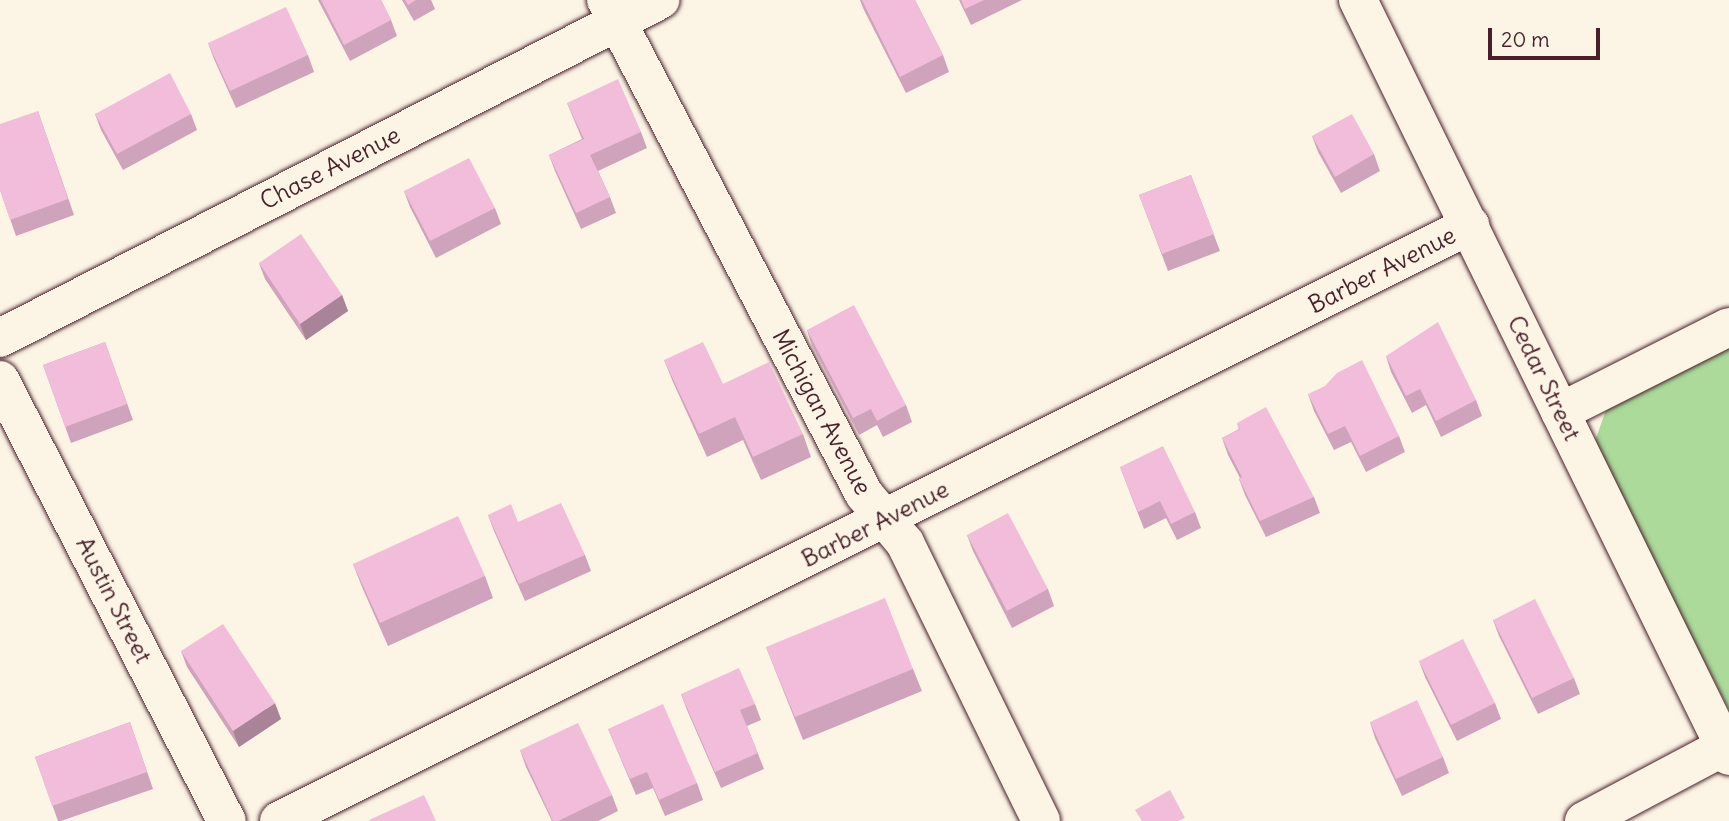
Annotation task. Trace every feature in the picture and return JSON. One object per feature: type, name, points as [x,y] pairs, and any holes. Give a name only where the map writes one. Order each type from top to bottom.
[{"type":"street","name":"Chase Avenue","points":[[0,338],[611,11],[660,0]]},
{"type":"street","name":"Cedar Street","points":[[1358,0],[1727,752]]},
{"type":"street","name":"Michigan Avenue","points":[[611,11],[864,494],[905,543],[1041,821]]},
{"type":"street","name":"Barber Avenue","points":[[279,821],[1470,225]]},
{"type":"street","points":[[1559,412],[1729,327]]},
{"type":"street","name":"Austin Street","points":[[0,380],[227,821]]},
{"type":"street","points":[[1584,821],[1727,752]]},
{"type":"green space","points":[[1729,348],[1729,710],[1594,444],[1607,407]]},
{"type":"building","points":[[321,0],[381,0],[391,20],[344,45]]},
{"type":"building","points":[[862,0],[915,0],[943,55],[900,77]]},
{"type":"building","points":[[961,0],[984,0],[965,9]]},
{"type":"building","points":[[286,7],[308,55],[230,91],[208,43]]},
{"type":"building","points":[[170,73],[191,114],[117,154],[95,114]]},
{"type":"building","points":[[618,79],[641,132],[590,155],[610,197],[576,213],[549,155],[584,139],[567,103]]},
{"type":"building","points":[[38,111],[68,199],[10,220],[0,190],[0,124]]},
{"type":"building","points":[[1352,114],[1374,154],[1335,177],[1312,136]]},
{"type":"building","points":[[469,158],[495,208],[430,241],[404,191]]},
{"type":"building","points":[[1191,175],[1214,234],[1162,254],[1139,195]]},
{"type":"building","points":[[301,234],[342,295],[300,324],[259,263]]},
{"type":"building","points":[[854,305],[906,405],[877,421],[871,409],[853,418],[807,330]]},
{"type":"building","points":[[1438,322],[1476,400],[1436,421],[1420,389],[1406,396],[1386,356]]},
{"type":"building","points":[[105,342],[127,404],[65,427],[43,365]]},
{"type":"building","points":[[703,342],[723,384],[769,362],[803,434],[753,457],[735,417],[699,434],[664,360]]},
{"type":"building","points":[[1362,360],[1399,436],[1360,456],[1345,426],[1328,434],[1308,394],[1325,386],[1337,373]]},
{"type":"building","points":[[1266,407],[1314,497],[1260,521],[1222,438],[1240,429],[1237,423]]},
{"type":"building","points":[[1163,446],[1195,512],[1171,524],[1160,501],[1138,512],[1120,467]]},
{"type":"building","points":[[561,503],[585,555],[519,584],[488,515],[511,504],[518,522]]},
{"type":"building","points":[[1008,513],[1048,589],[1007,611],[967,535]]},
{"type":"building","points":[[458,516],[485,576],[380,623],[353,564]]},
{"type":"building","points":[[885,598],[913,669],[795,717],[766,647]]},
{"type":"building","points":[[1535,599],[1574,678],[1532,698],[1493,620]]},
{"type":"building","points":[[223,624],[275,703],[233,731],[181,651]]},
{"type":"building","points":[[1463,639],[1495,703],[1451,725],[1419,661]]},
{"type":"building","points":[[739,668],[755,704],[740,710],[758,753],[715,772],[681,694]]},
{"type":"building","points":[[1417,700],[1443,757],[1396,779],[1370,722]]},
{"type":"building","points":[[663,704],[697,783],[659,800],[647,772],[630,779],[608,729]]},
{"type":"building","points":[[130,722],[147,772],[52,806],[35,757]]},
{"type":"building","points":[[578,723],[612,795],[553,821],[520,750]]},
{"type":"building","points":[[1170,790],[1185,818],[1178,821],[1142,821],[1135,810]]},
{"type":"building","points":[[424,795],[436,821],[369,820]]}]
